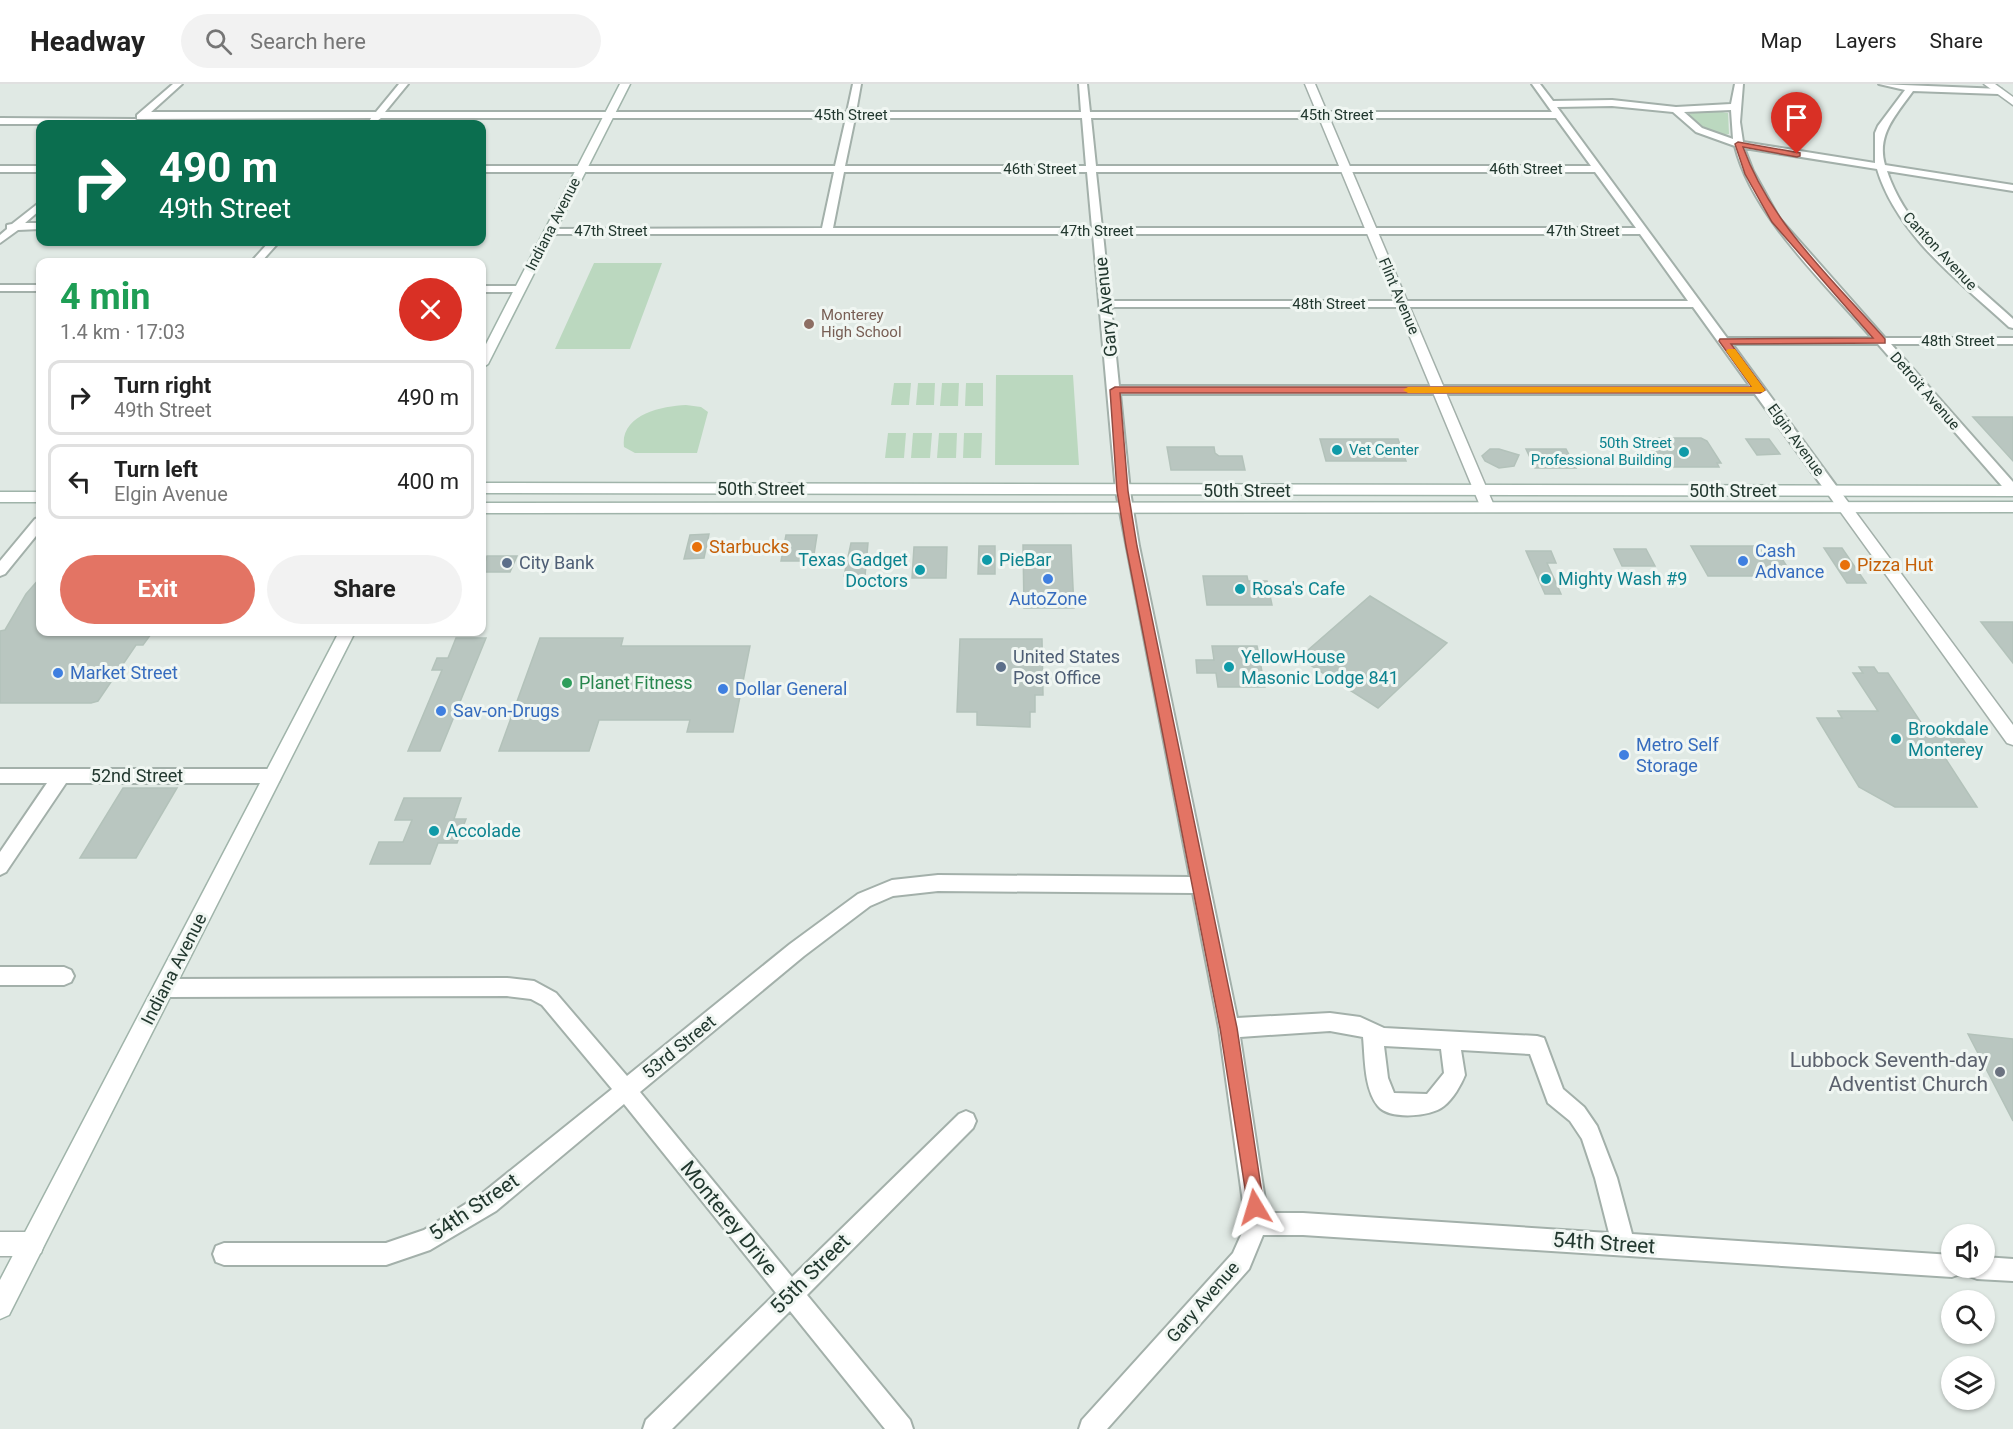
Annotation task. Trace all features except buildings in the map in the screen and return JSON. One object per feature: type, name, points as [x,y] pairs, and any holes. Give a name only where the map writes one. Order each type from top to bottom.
[{"type":"main road","name":"Indiana Avenue","points":[[486,354],[625,84]]},
{"type":"main road","name":"Flint Avenue","points":[[1310,84],[1488,508]]},
{"type":"main road","points":[[1993,87],[2013,102]]},
{"type":"main road","name":"50th Street","points":[[486,488],[1123,491],[2013,490]]},
{"type":"main road","name":"Elgin Avenue","points":[[1832,490],[2013,738]]},
{"type":"main road","points":[[0,498],[36,498]]},
{"type":"main road","name":"50th Street","points":[[486,508],[2013,507]]},
{"type":"main road","name":"Indiana Avenue","points":[[0,1306],[345,636]]},
{"type":"main road","points":[[0,1244],[32,1244]]},
{"type":"street","points":[[136,120],[178,84]]},
{"type":"street","points":[[374,120],[404,84]]},
{"type":"street","points":[[827,231],[857,84]]},
{"type":"street","name":"Gary Avenue","points":[[1083,84],[1125,508],[1228,1028],[1241,1101],[1257,1224],[1240,1261],[1091,1429]]},
{"type":"street","name":"Elgin Avenue","points":[[1536,84],[1832,490]]},
{"type":"street","points":[[1738,144],[1734,107],[1739,84]]},
{"type":"street","points":[[1883,84],[1993,87]]},
{"type":"street","points":[[1881,167],[1880,134],[1890,114],[1911,86]]},
{"type":"street","points":[[1551,104],[1598,102],[1676,110],[1734,107]]},
{"type":"street","points":[[1676,110],[1699,130],[1738,144],[2013,188]]},
{"type":"street","name":"45th Street","points":[[136,120],[378,115],[1559,115]]},
{"type":"street","name":"45th Street","points":[[0,122],[36,121]]},
{"type":"street","name":"Detroit Avenue","points":[[1738,144],[1749,174],[1775,220],[2013,490]]},
{"type":"street","name":"Canton Avenue","points":[[1881,167],[1889,191],[1906,219],[1943,259],[2013,325]]},
{"type":"street","points":[[0,169],[36,169]]},
{"type":"street","name":"46th Street","points":[[486,169],[1598,169]]},
{"type":"street","points":[[0,240],[36,209]]},
{"type":"street","points":[[0,228],[36,225]]},
{"type":"street","name":"47th Street","points":[[550,231],[1643,231]]},
{"type":"street","points":[[260,258],[270,246]]},
{"type":"street","points":[[0,288],[36,288]]},
{"type":"street","points":[[486,289],[520,289]]},
{"type":"street","name":"48th Street","points":[[1106,304],[1697,304]]},
{"type":"street","name":"48th Street","points":[[1724,341],[2013,341]]},
{"type":"street","points":[[1115,390],[1760,390]]},
{"type":"street","points":[[0,571],[36,527]]},
{"type":"street","name":"52nd Street","points":[[0,776],[273,776]]},
{"type":"street","points":[[0,867],[61,776]]},
{"type":"street","name":"53rd Street","points":[[164,988],[507,987],[534,990],[552,1002],[625,1090],[797,950],[864,900],[892,888],[938,883],[1200,885]]},
{"type":"street","points":[[0,976],[64,976]]},
{"type":"street","points":[[1228,1028],[1330,1022],[1360,1026],[1383,1037],[1537,1045],[1555,1095],[1577,1114],[1590,1133],[1606,1178],[1623,1244]]},
{"type":"street","points":[[1372,1032],[1381,1090],[1386,1100],[1395,1104],[1428,1105],[1435,1102],[1455,1075],[1449,1040]]},
{"type":"street","name":"54th Street","points":[[224,1254],[386,1254],[430,1239],[488,1203],[625,1090]]},
{"type":"street","name":"Monterey Drive","points":[[625,1090],[901,1429]]},
{"type":"street","name":"55th Street","points":[[655,1429],[966,1121]]},
{"type":"street","name":"54th Street","points":[[1257,1224],[1303,1224],[1941,1265]]},
{"type":"street","points":[[1995,1269],[2013,1270]]},
{"type":"green space","points":[[1711,110],[1728,113],[1729,134],[1712,133],[1696,123],[1688,114]]},
{"type":"green space","points":[[594,263],[662,263],[630,349],[555,349]]},
{"type":"green space","points":[[996,375],[1073,375],[1079,465],[995,465]]},
{"type":"green space","points":[[894,383],[911,383],[909,405],[891,405]]},
{"type":"green space","points":[[918,383],[935,383],[934,405],[916,405]]},
{"type":"green space","points":[[942,383],[959,383],[958,406],[940,406]]},
{"type":"green space","points":[[966,383],[983,383],[983,406],[965,406]]},
{"type":"green space","points":[[686,405],[701,407],[708,412],[697,453],[635,453],[624,447],[624,436],[628,427],[635,420],[654,410]]},
{"type":"green space","points":[[888,433],[906,433],[904,458],[885,458]]},
{"type":"green space","points":[[913,433],[932,433],[930,458],[911,458]]},
{"type":"green space","points":[[939,433],[957,433],[956,458],[937,458]]},
{"type":"green space","points":[[964,433],[982,433],[981,458],[963,458]]},
{"type":"slow traffic","points":[[1408,390],[1760,390],[1731,351]]},
{"type":"place","name":"Monterey High School","points":[[809,324]]},
{"type":"place","name":"Vet Center","points":[[1337,450]]},
{"type":"place","name":"50th Street Professional Building","points":[[1684,452]]},
{"type":"place","name":"Starbucks","points":[[697,547]]},
{"type":"place","name":"PieBar","points":[[987,560]]},
{"type":"place","name":"Cash Advance","points":[[1743,561]]},
{"type":"place","name":"City Bank","points":[[507,563]]},
{"type":"place","name":"Pizza Hut","points":[[1845,565]]},
{"type":"place","name":"Texas Gadget Doctors","points":[[920,570]]},
{"type":"place","name":"AutoZone","points":[[1048,579]]},
{"type":"place","name":"Mighty Wash #9","points":[[1546,579]]},
{"type":"place","name":"Rosa's Cafe","points":[[1240,589]]},
{"type":"place","name":"United States Post Office","points":[[1001,667]]},
{"type":"place","name":"YellowHouse Masonic Lodge 841","points":[[1229,667]]},
{"type":"place","name":"Market Street","points":[[58,673]]},
{"type":"place","name":"Planet Fitness","points":[[567,683]]},
{"type":"place","name":"Dollar General","points":[[723,689]]},
{"type":"place","name":"Sav-on-Drugs","points":[[441,711]]},
{"type":"place","name":"Brookdale Monterey","points":[[1896,739]]},
{"type":"place","name":"Metro Self Storage","points":[[1624,755]]},
{"type":"place","name":"Accolade","points":[[434,831]]},
{"type":"place","name":"Lubbock Seventh-day Adventist Church","points":[[2000,1072]]},
{"type":"route","points":[[1255,1207],[1241,1101],[1228,1028],[1132,546],[1123,491],[1115,390],[1760,390],[1724,341],[1881,341],[1775,220],[1755,187],[1738,144],[1797,154]]}]
